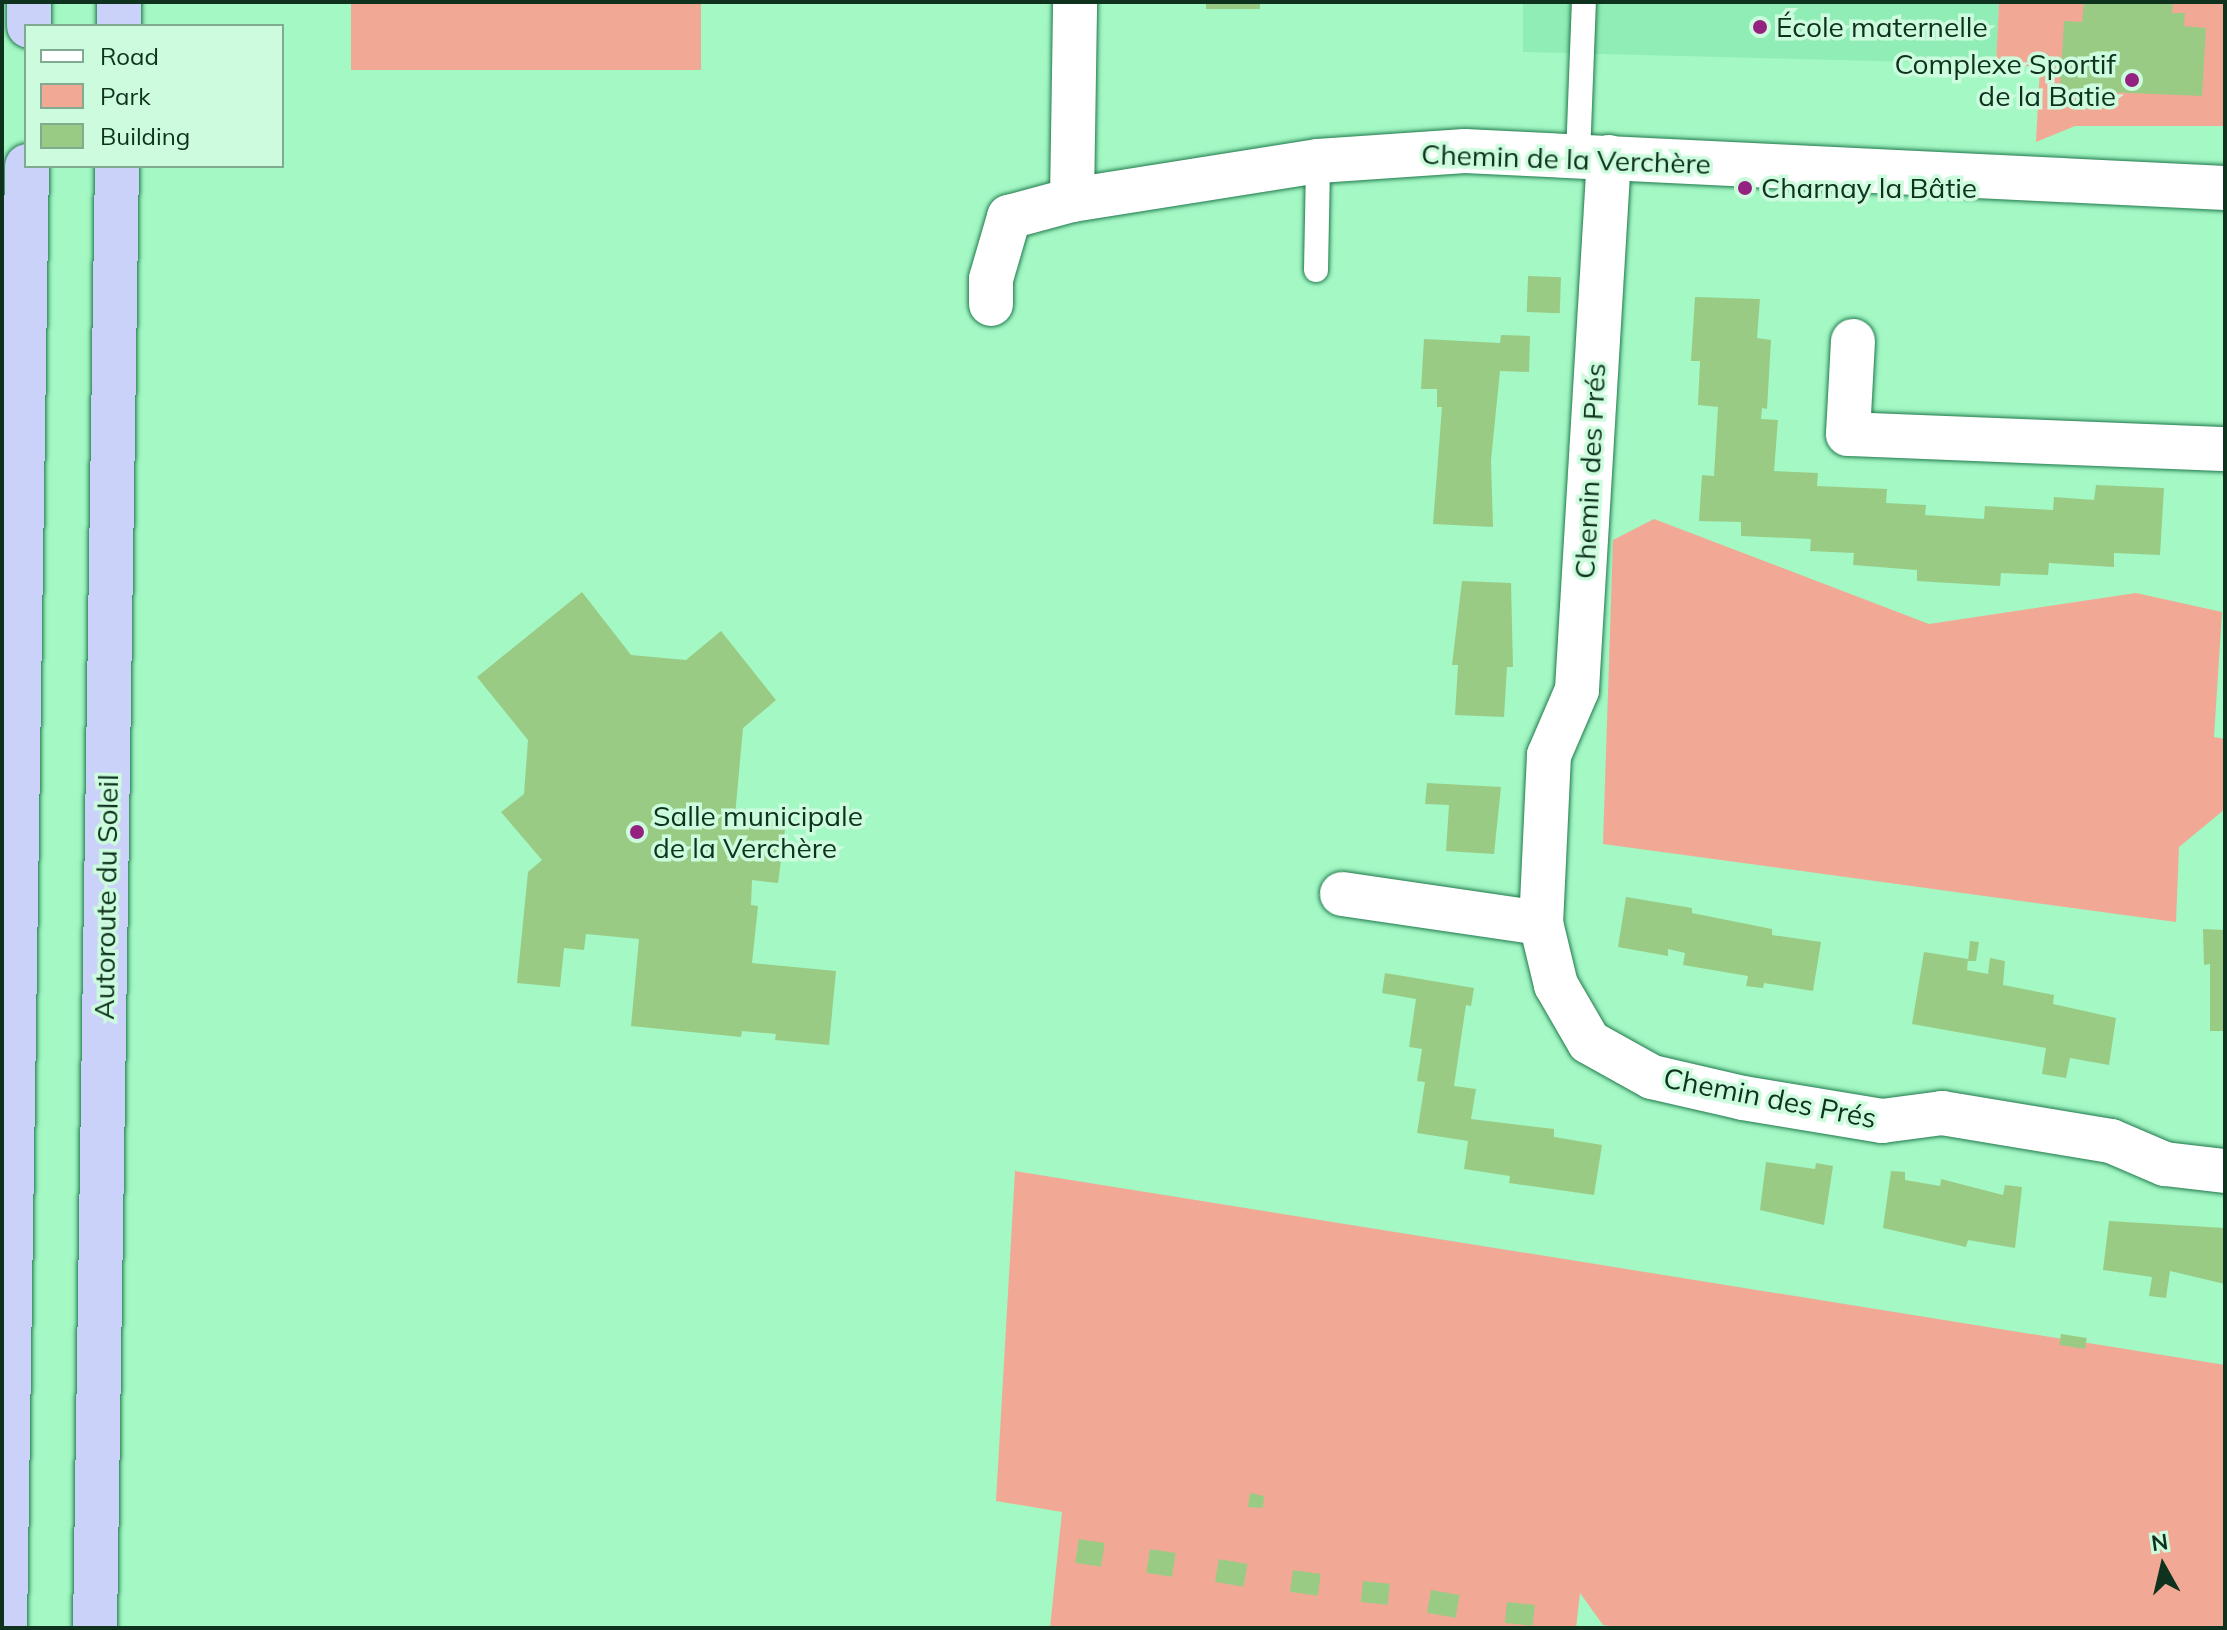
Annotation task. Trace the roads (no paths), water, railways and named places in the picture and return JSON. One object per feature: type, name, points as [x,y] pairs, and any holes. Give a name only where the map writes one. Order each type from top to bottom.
[{"type":"highway","points":[[29,2],[29,24]]},
{"type":"highway","points":[[119,2],[119,24]]},
{"type":"highway","points":[[5,1628],[27,168]]},
{"type":"highway","name":"Autoroute du Soleil","points":[[95,1628],[117,168]]},
{"type":"street","points":[[1072,200],[1075,2]]},
{"type":"street","name":"Chemin de la Verchère","points":[[991,304],[991,279],[1009,217],[1072,200],[1318,161],[1465,151],[2225,188]]},
{"type":"street","name":"Chemin des Prés","points":[[1593,157],[1577,690],[1549,755],[1541,923],[1556,985],[1589,1042],[1652,1077],[1882,1121],[1942,1113],[2111,1141],[2165,1164],[2225,1171]]},
{"type":"street","points":[[1853,341],[1848,434],[2225,449]]},
{"type":"street","points":[[1342,894],[1541,923]]},
{"type":"lane","points":[[1584,2],[1593,157]]},
{"type":"lane","points":[[1316,270],[1318,161]]},
{"type":"place","name":"École maternelle","points":[[1760,27]]},
{"type":"place","name":"Complexe Sportif de la Batie","points":[[2132,80]]},
{"type":"place","name":"Charnay la Bâtie","points":[[1745,188]]},
{"type":"place","name":"Salle municipale de la Verchère","points":[[637,832]]}]
